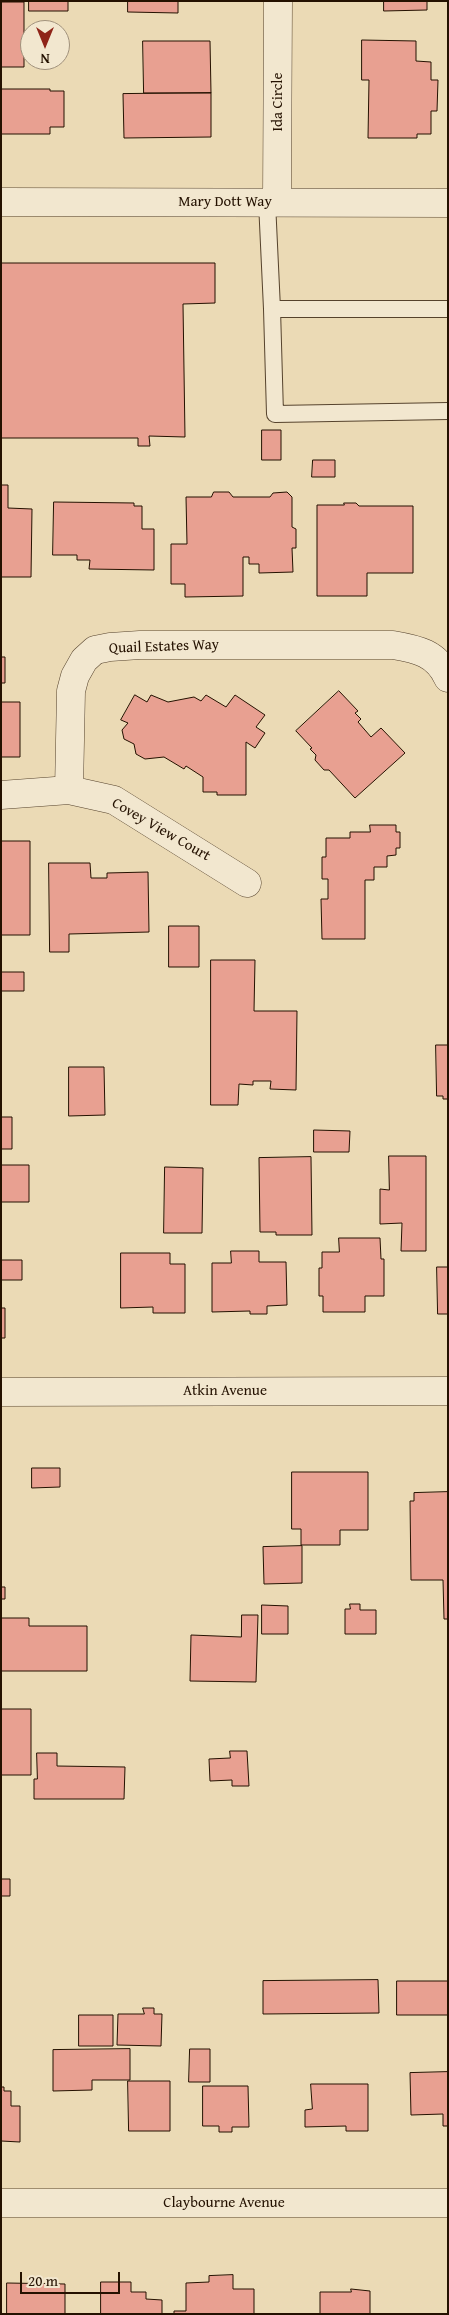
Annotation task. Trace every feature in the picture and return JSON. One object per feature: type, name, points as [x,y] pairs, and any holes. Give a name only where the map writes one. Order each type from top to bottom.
[{"type":"street","name":"Ida Circle","points":[[272,202],[278,1]]},
{"type":"street","name":"Mary Dott Way","points":[[1,202],[448,203]]},
{"type":"street","name":"Quail Estates Way","points":[[69,790],[71,691],[75,676],[84,660],[95,650],[140,645],[393,645],[418,649],[445,672]]},
{"type":"street","points":[[1,795],[69,790]]},
{"type":"street","name":"Covey View Court","points":[[69,790],[114,800],[247,883]]},
{"type":"street","name":"Atkin Avenue","points":[[1,1392],[448,1391]]},
{"type":"street","name":"Claybourne Avenue","points":[[1,2203],[448,2203]]},
{"type":"lane","points":[[272,202],[272,309],[275,414],[448,411]]},
{"type":"lane","points":[[272,309],[448,309]]},
{"type":"building","points":[[29,1],[68,1],[68,11],[29,11]]},
{"type":"building","points":[[128,1],[178,1],[178,13],[128,12]]},
{"type":"building","points":[[384,1],[427,1],[427,10],[384,11]]},
{"type":"building","points":[[1,2],[24,2],[24,20],[20,20],[20,67],[1,67]]},
{"type":"building","points":[[362,40],[416,41],[416,61],[431,62],[431,80],[438,80],[437,111],[431,111],[431,134],[417,134],[417,138],[368,138],[369,80],[362,80]]},
{"type":"building","points":[[143,41],[210,41],[211,93],[144,93]]},
{"type":"building","points":[[1,89],[50,89],[50,91],[64,91],[64,127],[50,127],[50,134],[1,134]]},
{"type":"building","points":[[211,93],[211,137],[124,138],[123,94]]},
{"type":"building","points":[[1,263],[215,263],[215,303],[183,304],[185,437],[149,436],[150,446],[138,446],[138,438],[1,438]]},
{"type":"building","points":[[262,430],[281,430],[281,460],[262,460]]},
{"type":"building","points":[[313,460],[335,460],[335,477],[312,477]]},
{"type":"building","points":[[1,485],[8,485],[8,508],[32,509],[31,577],[1,577]]},
{"type":"building","points":[[214,492],[229,492],[233,497],[270,497],[273,493],[287,492],[292,497],[292,527],[296,529],[296,548],[292,548],[293,572],[259,573],[259,564],[249,564],[249,557],[243,557],[243,596],[185,597],[185,584],[171,584],[171,544],[187,544],[186,497],[211,497]]},
{"type":"building","points":[[54,502],[134,503],[134,506],[142,506],[142,529],[154,529],[154,570],[89,569],[90,560],[77,560],[77,555],[53,555]]},
{"type":"building","points":[[344,503],[356,503],[359,506],[413,506],[413,573],[367,573],[367,596],[317,596],[317,505],[344,505]]},
{"type":"building","points":[[1,657],[5,657],[5,683],[1,683]]},
{"type":"building","points":[[339,691],[358,711],[355,713],[361,719],[358,722],[371,737],[381,728],[405,753],[355,798],[329,770],[324,770],[315,760],[316,755],[310,749],[312,748],[296,731]]},
{"type":"building","points":[[135,695],[147,702],[151,695],[168,702],[194,697],[201,701],[206,695],[226,707],[235,695],[265,715],[256,727],[265,733],[255,748],[246,742],[246,795],[217,795],[217,792],[203,792],[203,777],[186,766],[184,769],[164,757],[145,759],[136,754],[134,744],[124,739],[122,730],[128,723],[121,720]]},
{"type":"building","points":[[1,702],[20,702],[20,757],[1,757]]},
{"type":"building","points":[[370,825],[396,825],[396,832],[400,832],[400,848],[396,848],[396,855],[387,856],[387,867],[374,867],[374,880],[365,880],[365,939],[322,939],[321,899],[328,899],[328,879],[322,879],[322,857],[326,857],[326,838],[350,838],[350,832],[370,832]]},
{"type":"building","points":[[1,841],[30,841],[30,935],[1,935]]},
{"type":"building","points":[[49,863],[90,863],[91,878],[107,878],[107,873],[148,872],[149,932],[69,934],[69,952],[50,952]]},
{"type":"building","points":[[169,926],[199,926],[199,967],[169,967]]},
{"type":"building","points":[[211,960],[255,960],[254,1011],[297,1011],[296,1090],[270,1089],[271,1081],[253,1081],[253,1085],[239,1084],[238,1105],[211,1105]]},
{"type":"building","points":[[1,972],[24,972],[24,991],[1,991]]},
{"type":"building","points":[[436,1045],[448,1045],[448,1099],[443,1099],[443,1096],[437,1096]]},
{"type":"building","points":[[69,1067],[104,1067],[105,1115],[69,1116]]},
{"type":"building","points":[[1,1117],[12,1117],[12,1149],[1,1149]]},
{"type":"building","points":[[314,1130],[350,1131],[349,1152],[314,1152]]},
{"type":"building","points":[[389,1156],[426,1156],[426,1251],[401,1251],[402,1223],[380,1224],[380,1189],[389,1190]]},
{"type":"building","points":[[311,1157],[312,1235],[276,1235],[276,1232],[260,1232],[259,1158]]},
{"type":"building","points":[[1,1165],[29,1165],[29,1202],[1,1202]]},
{"type":"building","points":[[165,1167],[203,1168],[202,1233],[164,1233]]},
{"type":"building","points":[[339,1238],[380,1238],[381,1259],[384,1259],[384,1296],[365,1296],[365,1312],[323,1312],[323,1296],[319,1296],[319,1268],[322,1268],[322,1252],[339,1252]]},
{"type":"building","points":[[231,1251],[259,1251],[259,1262],[286,1262],[287,1305],[267,1306],[267,1314],[250,1314],[250,1311],[212,1312],[212,1263],[231,1263]]},
{"type":"building","points":[[121,1253],[170,1253],[170,1264],[185,1264],[185,1313],[153,1313],[153,1307],[121,1308]]},
{"type":"building","points":[[1,1260],[22,1260],[22,1280],[1,1280]]},
{"type":"building","points":[[437,1267],[448,1267],[448,1314],[438,1314]]},
{"type":"building","points":[[1,1308],[5,1308],[5,1338],[1,1338]]},
{"type":"building","points":[[32,1468],[60,1468],[60,1487],[32,1488]]},
{"type":"building","points":[[292,1472],[368,1472],[368,1530],[340,1530],[340,1545],[301,1545],[301,1529],[292,1529]]},
{"type":"building","points":[[448,1492],[448,1619],[444,1619],[443,1580],[411,1580],[410,1501],[414,1501],[414,1493]]},
{"type":"building","points":[[302,1546],[302,1583],[264,1584],[263,1547]]},
{"type":"building","points":[[1,1587],[5,1587],[5,1599],[1,1599]]},
{"type":"building","points":[[350,1604],[360,1604],[360,1610],[376,1610],[376,1634],[345,1634],[345,1609],[350,1609]]},
{"type":"building","points":[[262,1605],[288,1606],[288,1634],[262,1634]]},
{"type":"building","points":[[242,1615],[258,1615],[256,1682],[190,1681],[191,1635],[241,1637]]},
{"type":"building","points":[[1,1618],[29,1618],[29,1626],[87,1626],[87,1671],[1,1671]]},
{"type":"building","points":[[1,1709],[31,1709],[31,1775],[1,1775]]},
{"type":"building","points":[[230,1751],[247,1751],[249,1786],[232,1786],[232,1780],[210,1781],[209,1759],[230,1758]]},
{"type":"building","points":[[37,1753],[57,1753],[57,1766],[125,1767],[124,1799],[34,1799],[34,1779],[37,1779]]},
{"type":"building","points":[[1,1879],[10,1879],[10,1896],[1,1896]]},
{"type":"building","points":[[378,1980],[379,2013],[263,2014],[263,1981]]},
{"type":"building","points":[[397,1981],[448,1981],[448,2015],[397,2015]]},
{"type":"building","points":[[143,2008],[154,2008],[154,2014],[162,2014],[161,2046],[117,2045],[118,2014],[144,2014]]},
{"type":"building","points":[[79,2015],[113,2015],[113,2046],[79,2046]]},
{"type":"building","points":[[130,2049],[130,2080],[92,2080],[92,2090],[53,2091],[53,2050]]},
{"type":"building","points":[[190,2049],[210,2049],[210,2082],[189,2082]]},
{"type":"building","points":[[448,2072],[448,2126],[443,2126],[443,2114],[411,2115],[410,2073]]},
{"type":"building","points":[[128,2081],[170,2081],[170,2131],[129,2131]]},
{"type":"building","points":[[311,2084],[368,2084],[368,2131],[346,2131],[346,2126],[305,2127],[305,2110],[312,2109]]},
{"type":"building","points":[[203,2086],[248,2086],[249,2127],[232,2127],[232,2132],[219,2132],[219,2126],[203,2126]]},
{"type":"building","points":[[1,2087],[4,2087],[4,2091],[11,2091],[11,2106],[20,2106],[20,2142],[1,2141]]},
{"type":"building","points":[[233,2275],[233,2289],[254,2289],[254,2314],[174,2314],[174,2311],[186,2311],[186,2283],[209,2282],[209,2276]]},
{"type":"building","points":[[101,2282],[131,2282],[131,2292],[146,2292],[146,2299],[162,2300],[162,2314],[101,2314]]},
{"type":"building","points":[[7,2283],[65,2284],[65,2314],[7,2314]]},
{"type":"building","points":[[351,2289],[370,2291],[370,2314],[320,2314],[320,2292],[351,2292]]}]
